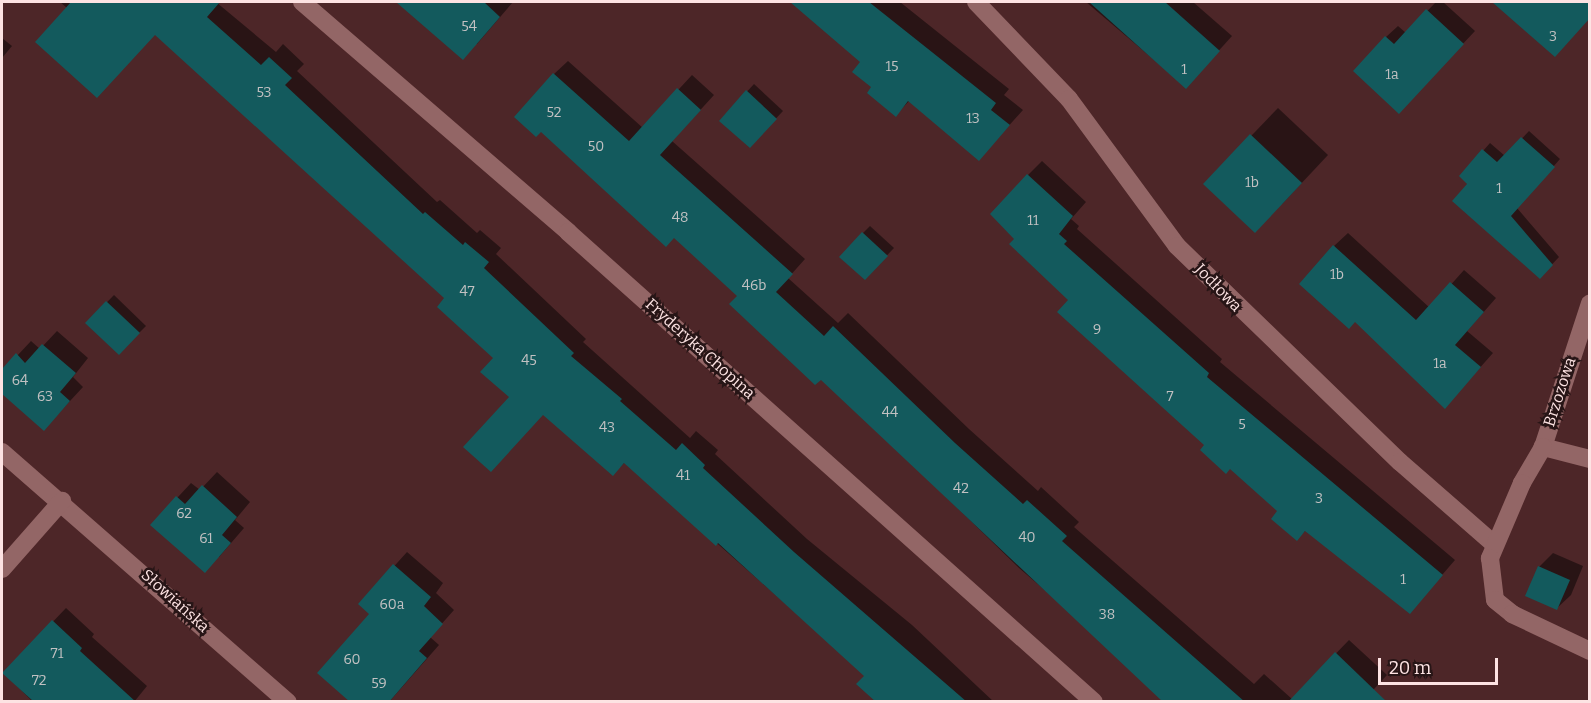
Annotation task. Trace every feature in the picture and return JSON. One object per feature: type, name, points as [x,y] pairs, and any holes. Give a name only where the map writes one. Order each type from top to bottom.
[{"type":"street","name":"Fryderyka Chopina","points":[[302,2],[577,239],[1094,702]]},
{"type":"street","name":"Jodłowa","points":[[976,2],[1069,99],[1177,246],[1400,462],[1494,544]]},
{"type":"street","name":"Brzozowa","points":[[1494,544],[1543,447],[1590,303]]},
{"type":"street","points":[[1543,447],[1590,459]]},
{"type":"street","name":"Słowiańska","points":[[2,452],[62,501],[288,702]]},
{"type":"street","points":[[2,569],[62,501]]},
{"type":"street","points":[[1494,544],[1490,558],[1495,600],[1512,614],[1590,651]]},
{"type":"building","points":[[71,2],[220,2],[207,17],[261,65],[269,57],[292,78],[285,85],[423,214],[425,212],[463,245],[465,242],[489,262],[484,268],[574,353],[571,356],[622,399],[620,401],[676,450],[682,443],[705,465],[703,468],[794,552],[967,702],[876,702],[856,684],[864,676],[718,543],[716,546],[624,463],[613,476],[543,415],[491,472],[463,447],[509,397],[480,372],[493,358],[437,307],[444,298],[155,35],[97,98],[35,42]]},
{"type":"building","points":[[396,2],[484,2],[500,17],[463,60]]},
{"type":"building","points":[[790,2],[869,2],[996,103],[991,110],[1010,125],[979,161],[908,101],[896,117],[867,93],[871,87],[852,72],[860,62]]},
{"type":"building","points":[[1089,2],[1165,2],[1220,51],[1186,89]]},
{"type":"building","points":[[1492,2],[1590,2],[1590,18],[1555,57]]},
{"type":"building","points":[[1426,9],[1464,44],[1399,114],[1353,71],[1385,36],[1394,44]]},
{"type":"building","points":[[553,73],[629,141],[677,88],[701,110],[660,155],[793,274],[776,292],[824,336],[833,326],[955,443],[1023,504],[1027,500],[1067,536],[1062,541],[1245,702],[1163,702],[821,380],[815,385],[729,304],[737,296],[674,238],[666,247],[541,132],[536,137],[514,117]]},
{"type":"building","points":[[746,90],[777,119],[750,148],[719,121]]},
{"type":"building","points":[[1250,134],[1302,183],[1255,233],[1203,184]]},
{"type":"building","points":[[1521,137],[1555,167],[1511,216],[1553,265],[1540,279],[1452,201],[1467,184],[1459,176],[1482,149],[1497,162]]},
{"type":"building","points":[[1027,174],[1073,216],[1059,234],[1067,241],[1064,244],[1209,373],[1207,377],[1443,575],[1410,614],[1305,531],[1297,541],[1271,519],[1277,511],[1230,469],[1226,474],[1200,450],[1204,445],[1057,312],[1068,300],[1009,244],[1014,239],[990,214]]},
{"type":"building","points":[[862,232],[888,256],[865,280],[839,257]]},
{"type":"building","points":[[1333,245],[1416,320],[1450,282],[1484,312],[1455,345],[1481,367],[1445,409],[1355,322],[1349,329],[1299,284]]},
{"type":"building","points":[[106,301],[140,333],[119,355],[85,323]]},
{"type":"building","points":[[42,344],[76,373],[60,392],[70,401],[44,431],[2,394],[2,369],[16,353],[25,363]]},
{"type":"building","points":[[202,485],[237,517],[222,535],[231,543],[205,573],[150,525],[176,496],[185,504]]},
{"type":"building","points":[[393,564],[431,597],[424,606],[443,624],[419,651],[427,658],[389,702],[350,702],[317,673],[369,614],[358,604]]},
{"type":"building","points":[[1538,566],[1570,580],[1557,610],[1525,596]]},
{"type":"building","points":[[52,620],[82,648],[80,651],[136,702],[34,702],[2,673]]},
{"type":"building","points":[[1335,652],[1387,702],[1288,702]]}]
